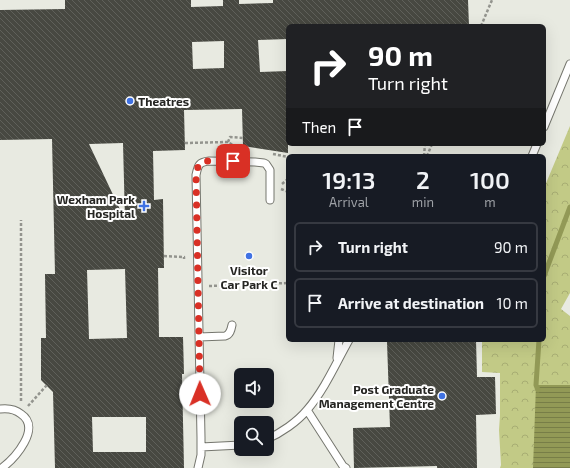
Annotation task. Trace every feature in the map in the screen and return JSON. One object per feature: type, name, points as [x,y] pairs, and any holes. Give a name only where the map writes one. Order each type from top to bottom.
[{"type":"lane","points":[[546,122],[570,64]]},
{"type":"lane","points":[[198,468],[200,463],[201,447],[196,175],[199,165],[203,162],[209,161],[264,163],[270,170],[270,200]]},
{"type":"lane","points":[[199,337],[228,336],[232,325]]},
{"type":"lane","points":[[334,368],[339,342]]},
{"type":"lane","points":[[274,435],[289,426],[307,410],[319,394],[348,342]]},
{"type":"lane","points":[[0,409],[14,410],[21,414],[25,417],[28,426],[27,438],[24,444],[2,468]]},
{"type":"lane","points":[[307,410],[343,466],[346,468]]},
{"type":"lane","points":[[201,447],[234,445]]},
{"type":"path","points":[[482,24],[492,0]]},
{"type":"path","points":[[228,142],[230,137],[243,138]]},
{"type":"path","points":[[185,143],[228,142],[237,148],[244,150]]},
{"type":"path","points":[[266,153],[286,157]]},
{"type":"path","points":[[21,220],[21,414]]},
{"type":"path","points":[[164,256],[184,257],[185,264]]},
{"type":"path","points":[[199,286],[286,283]]},
{"type":"path","points":[[21,414],[47,385]]},
{"type":"green space","points":[[570,126],[570,293],[561,309],[570,316],[570,468],[500,468],[500,373],[482,372],[482,342],[546,342],[546,183]]},
{"type":"shaded area","points":[[536,385],[570,385],[570,468],[533,468]]},
{"type":"building","points":[[65,0],[191,0],[191,7],[223,6],[223,0],[239,0],[239,4],[273,3],[273,0],[468,0],[469,24],[286,24],[286,39],[258,40],[260,72],[286,71],[286,146],[288,146],[288,153],[243,146],[242,109],[184,110],[185,150],[153,151],[154,200],[163,199],[164,268],[158,268],[159,337],[183,337],[184,374],[182,374],[184,468],[55,468],[53,392],[41,380],[41,338],[46,338],[45,274],[55,274],[52,139],[0,140],[0,10],[65,9]],"holes":[[[224,41],[224,68],[193,69],[192,42]],[[123,143],[125,220],[89,144]],[[125,269],[127,338],[89,339],[87,270]],[[92,417],[146,417],[146,452],[93,452]]]},
{"type":"building","name":"Post Graduate Management Centre","points":[[387,342],[476,342],[477,377],[495,377],[496,414],[476,415],[477,468],[437,468],[437,466],[354,468],[353,428],[390,427]]},
{"type":"waterway","points":[[546,271],[570,207]]},
{"type":"waterway","points":[[538,390],[536,385],[539,342]]},
{"type":"place","name":"Theatres","points":[[130,101]]},
{"type":"place","name":"Wexham Park Hospital","points":[[144,206]]},
{"type":"place","name":"Visitor Car Park C","points":[[249,256]]},
{"type":"place","name":"Post Graduate Management Centre","points":[[442,396]]},
{"type":"route","points":[[200,394],[196,175],[199,165],[203,162],[233,161]]}]
